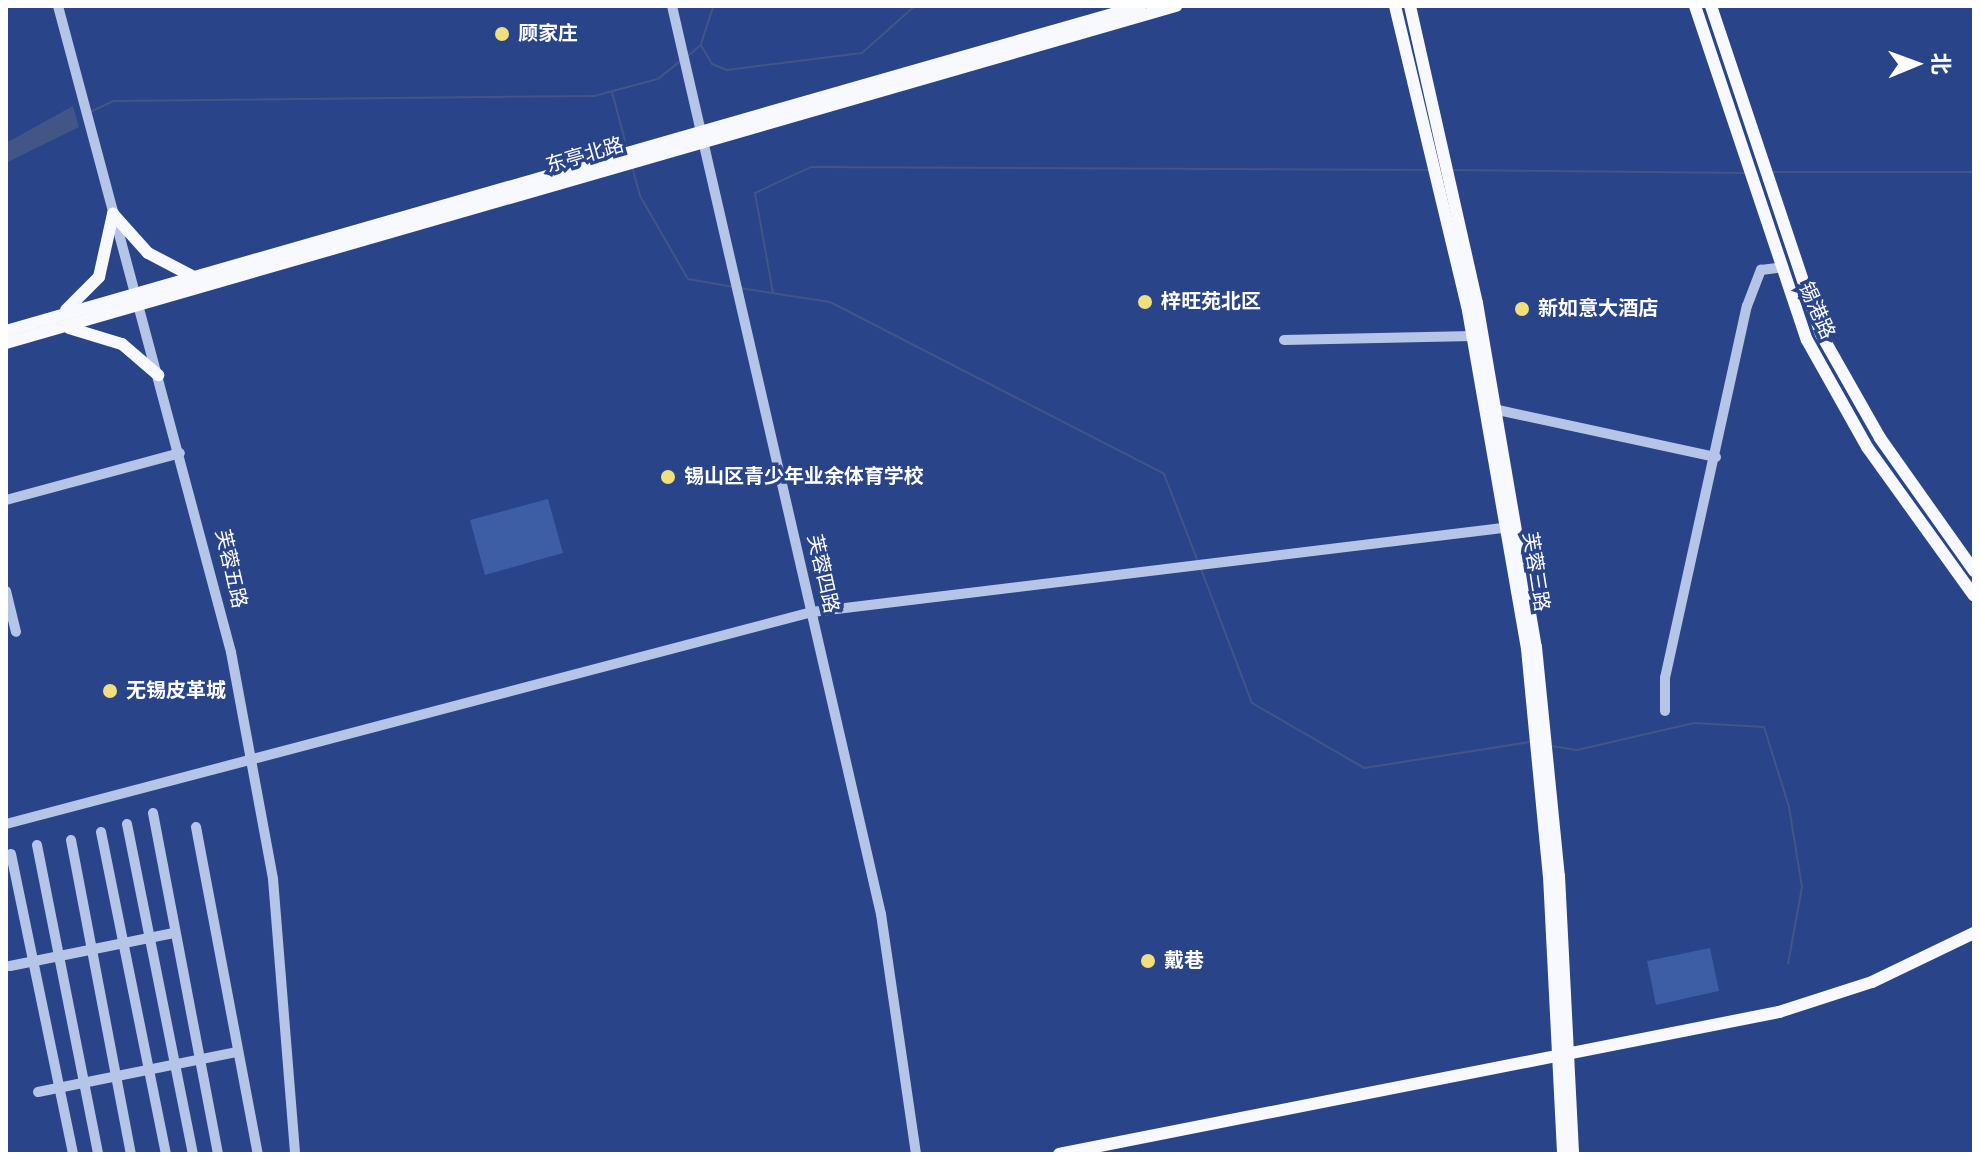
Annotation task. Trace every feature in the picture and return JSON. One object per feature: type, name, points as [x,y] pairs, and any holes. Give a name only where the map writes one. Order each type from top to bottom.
[{"type":"main road","name":"东亭北路","points":[[136,300],[194,277],[642,155],[1140,6]]},
{"type":"main road","name":"东亭北路","points":[[702,137],[1176,6]]},
{"type":"main road","name":"芙蓉三路","points":[[1395,6],[1435,147],[1498,410],[1546,765],[1573,1154]]},
{"type":"main road","name":"芙蓉三路","points":[[1410,6],[1435,147]]},
{"type":"main road","name":"锡港路","points":[[1695,6],[1777,268],[1845,412],[1974,596]]},
{"type":"main road","name":"锡港路","points":[[1711,6],[1803,296],[1839,371],[1969,554],[1974,571]]},
{"type":"main road","name":"东亭北路","points":[[6,331],[60,321],[136,300],[620,161]]},
{"type":"main road","name":"芙蓉三路","points":[[1446,191],[1512,527]]},
{"type":"main road","points":[[113,214],[148,253],[194,277]]},
{"type":"main road","points":[[113,214],[99,277],[60,321],[122,344],[158,375]]},
{"type":"main road","name":"东亭北路","points":[[6,343],[60,321]]},
{"type":"main road","points":[[1059,1154],[1566,1057],[1825,999],[1974,933]]},
{"type":"main road","name":"芙蓉三路","points":[[1563,1154],[1566,1057]]},
{"type":"street","name":"芙蓉五路","points":[[58,6],[180,453],[252,760],[273,879],[295,1154]]},
{"type":"street","name":"芙蓉四路","points":[[672,6],[881,914],[916,1154]]},
{"type":"street","points":[[1665,711],[1665,678],[1747,306],[1761,270],[1777,268]]},
{"type":"street","points":[[1284,340],[1473,336]]},
{"type":"street","points":[[1498,410],[1716,457]]},
{"type":"street","points":[[6,500],[180,453]]},
{"type":"street","points":[[6,824],[812,612],[1512,527]]},
{"type":"street","points":[[6,591],[16,632]]},
{"type":"street","points":[[153,813],[218,1154]]},
{"type":"street","points":[[127,824],[193,1154]]},
{"type":"street","points":[[196,827],[236,1052],[258,1154]]},
{"type":"street","points":[[101,832],[166,1154]]},
{"type":"street","points":[[71,840],[131,1154]]},
{"type":"street","points":[[37,845],[98,1154]]},
{"type":"street","points":[[11,854],[73,1154]]},
{"type":"street","points":[[10,966],[174,933]]},
{"type":"street","points":[[38,1092],[236,1052]]},
{"type":"shaded area","points":[[73,106],[79,127],[6,163],[6,143]]},
{"type":"shaded area","points":[[548,499],[563,553],[485,575],[470,520]]},
{"type":"shaded area","points":[[1710,948],[1719,991],[1656,1005],[1647,961]]},
{"type":"waterway","points":[[701,44],[713,6]]},
{"type":"waterway","points":[[689,55],[701,45],[712,64],[727,70],[862,53],[915,6]]},
{"type":"waterway","points":[[90,112],[114,101],[594,96],[658,79],[680,61]]},
{"type":"waterway","points":[[612,92],[627,148]]},
{"type":"waterway","points":[[632,166],[640,196],[688,279],[734,287]]},
{"type":"waterway","points":[[773,293],[755,193],[811,167],[1430,170]]},
{"type":"waterway","points":[[1452,170],[1745,173]]},
{"type":"waterway","points":[[1772,172],[1974,172]]},
{"type":"waterway","points":[[740,288],[830,302],[1164,474],[1197,559]]},
{"type":"waterway","points":[[1201,569],[1252,703],[1364,768],[1530,742]]},
{"type":"waterway","points":[[1552,746],[1577,750],[1694,723],[1764,727],[1789,807],[1802,887],[1788,964]]},
{"type":"place","name":"顾家庄","points":[[502,34]]},
{"type":"place","name":"梓旺苑北区","points":[[1145,302]]},
{"type":"place","name":"新如意大酒店","points":[[1522,309]]},
{"type":"place","name":"锡山区青少年业余体育学校","points":[[668,477]]},
{"type":"place","name":"无锡皮革城","points":[[110,691]]},
{"type":"place","name":"戴巷","points":[[1148,961]]}]
